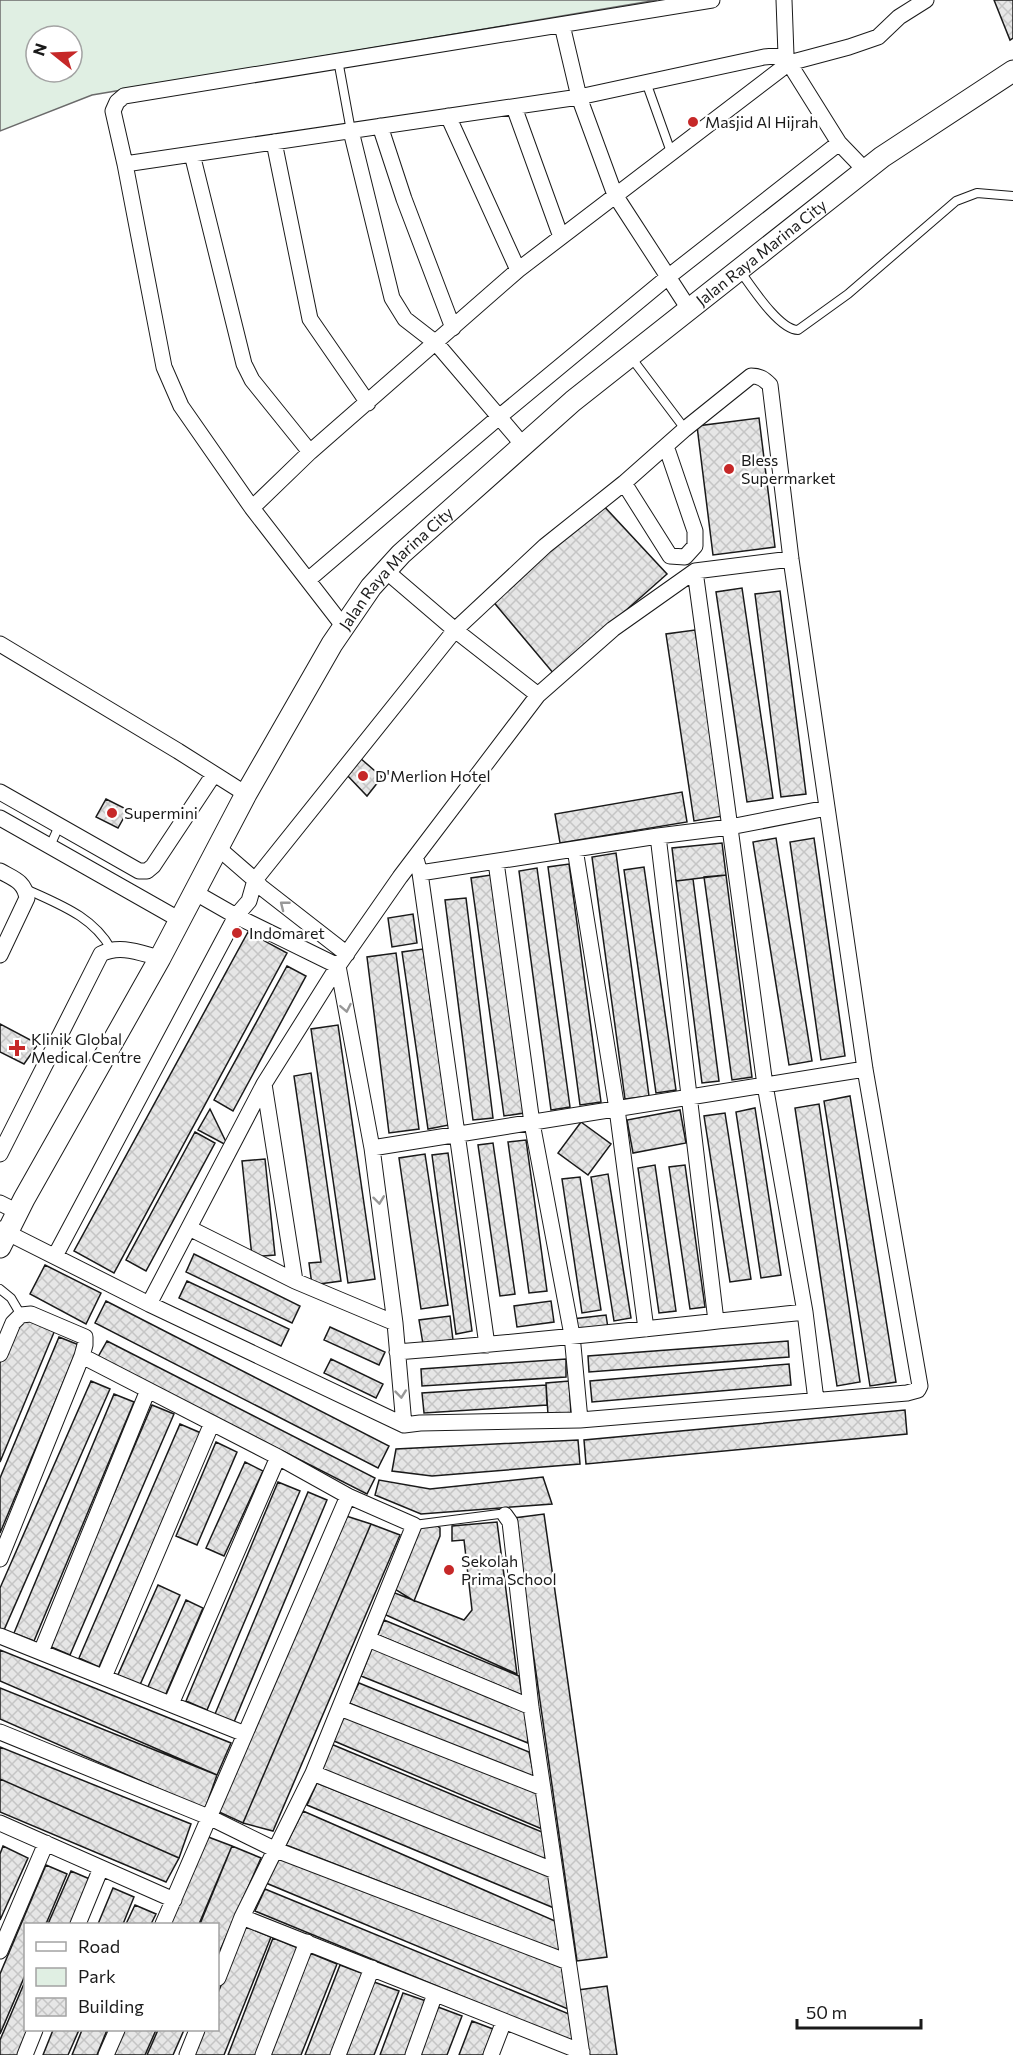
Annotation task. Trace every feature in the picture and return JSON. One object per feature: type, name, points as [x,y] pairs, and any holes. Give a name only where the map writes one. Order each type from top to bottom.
[{"type":"main road","name":"Jalan Raya Marina City","points":[[2,1236],[9,1207],[160,958],[246,794],[332,644],[371,587],[400,554],[573,401],[882,157],[1010,74]]},
{"type":"street","points":[[344,627],[252,508],[181,406],[164,367],[113,111],[117,102],[124,96],[712,0]]},
{"type":"street","points":[[784,0],[788,59],[839,143],[865,170]]},
{"type":"street","points":[[124,164],[579,97],[764,57],[788,59],[849,47],[878,37],[899,17],[926,0]]},
{"type":"street","points":[[562,25],[579,97],[615,195],[689,309]]},
{"type":"street","points":[[252,508],[310,452],[518,270],[762,85],[788,59]]},
{"type":"street","points":[[514,107],[561,237]]},
{"type":"street","points":[[448,116],[518,270]]},
{"type":"street","points":[[380,126],[404,199],[453,328]]},
{"type":"street","points":[[351,131],[392,298],[405,319],[436,343],[523,445]]},
{"type":"street","points":[[274,142],[310,319],[368,403]]},
{"type":"street","points":[[308,580],[668,277],[839,143]]},
{"type":"street","points":[[192,154],[244,364],[252,380],[310,452]]},
{"type":"street","points":[[2,1236],[55,1256],[149,1304],[404,1425],[580,1420],[907,1394],[918,1390],[920,1386],[865,1068],[791,559],[770,385],[763,378],[751,376],[686,429],[624,483],[545,546],[455,630],[255,880],[249,901],[236,916],[55,1256]]},
{"type":"street","points":[[624,483],[670,556],[685,556],[694,546],[695,531],[666,446]]},
{"type":"street","points":[[149,1304],[264,1084],[343,960],[400,877],[418,866],[538,695],[613,629],[695,571],[791,559]]},
{"type":"street","points":[[386,571],[455,630],[538,695]]},
{"type":"street","points":[[695,571],[765,1085],[805,1312],[816,1400]]},
{"type":"street","points":[[0,644],[246,794]]},
{"type":"street","points":[[0,792],[139,871],[147,871],[153,866],[214,774]]},
{"type":"street","points":[[418,866],[496,862],[730,827],[827,808]]},
{"type":"street","points":[[0,818],[180,920]]},
{"type":"street","points":[[658,836],[716,1321]]},
{"type":"street","points":[[217,847],[343,960],[372,1148],[395,1323],[404,1425]]},
{"type":"street","points":[[575,849],[617,1109],[646,1329]]},
{"type":"street","points":[[496,862],[532,1123],[572,1335],[580,1420]]},
{"type":"street","points":[[418,866],[487,1345]]},
{"type":"street","points":[[0,871],[21,883],[25,888],[27,898],[0,955]]},
{"type":"street","points":[[194,892],[236,916],[343,960]]},
{"type":"street","points":[[0,1154],[101,954],[111,949],[122,949],[160,958]]},
{"type":"street","points":[[372,1148],[865,1068]]},
{"type":"street","points":[[264,1084],[295,1281]]},
{"type":"street","points":[[189,1228],[295,1281],[395,1323]]},
{"type":"street","points":[[397,1352],[487,1345],[805,1312]]},
{"type":"street","points":[[0,1354],[13,1323],[21,1315],[31,1314],[85,1337],[86,1346],[0,1559]]},
{"type":"street","points":[[82,1356],[278,1457],[348,1496],[414,1525],[313,1773],[242,1917],[219,1975]]},
{"type":"street","points":[[41,1653],[148,1390]]},
{"type":"street","points":[[104,1677],[212,1423]]},
{"type":"street","points":[[171,1704],[278,1457]]},
{"type":"street","points":[[163,1923],[211,1818],[348,1496]]},
{"type":"street","points":[[505,1515],[510,1522],[531,1707],[582,2053]]},
{"type":"street","points":[[0,1636],[245,1734]]},
{"type":"street","points":[[368,1639],[531,1707]]},
{"type":"street","points":[[340,1708],[543,1788]]},
{"type":"street","points":[[0,1732],[211,1818],[276,1850],[568,1962]]},
{"type":"street","points":[[313,1773],[555,1871]]},
{"type":"street","points":[[0,1823],[174,1900]]},
{"type":"street","points":[[0,1951],[46,1843]]},
{"type":"street","points":[[78,1923],[101,1868]]},
{"type":"street","points":[[242,1917],[582,2053]]},
{"type":"street","points":[[263,2055],[307,1942]]},
{"type":"street","points":[[338,2055],[372,1968]]},
{"type":"street","points":[[412,2055],[435,1994]]},
{"type":"street","points":[[491,2055],[504,2021]]},
{"type":"street","points":[[25,2055],[35,2031]]},
{"type":"street","points":[[106,2055],[117,2031]]},
{"type":"street","points":[[187,2055],[197,2031]]},
{"type":"lane","points":[[338,60],[351,131]]},
{"type":"lane","points":[[646,82],[671,152]]},
{"type":"lane","points":[[739,270],[787,328],[798,330],[848,294],[956,201],[976,193],[1013,195]]},
{"type":"lane","points":[[630,356],[686,429]]},
{"type":"lane","points":[[50,846],[59,826]]},
{"type":"lane","points":[[25,888],[75,912],[103,935],[111,949]]},
{"type":"lane","points":[[0,1289],[11,1298],[21,1315]]},
{"type":"lane","points":[[414,1525],[505,1515]]},
{"type":"green space","points":[[0,0],[657,0],[92,95],[0,131]]},
{"type":"building","points":[[994,0],[1013,0],[1013,38],[1010,40]]},
{"type":"building","points":[[759,418],[775,547],[713,555],[697,426]]},
{"type":"building","points":[[601,503],[667,574],[554,674],[491,599]]},
{"type":"building","points":[[742,588],[773,798],[747,802],[716,592]]},
{"type":"building","points":[[780,591],[806,794],[781,797],[755,594]]},
{"type":"building","points":[[695,630],[723,816],[694,821],[666,634]]},
{"type":"building","name":"D'Merlion Hotel","points":[[360,758],[382,777],[367,796],[346,774]]},
{"type":"building","points":[[682,792],[687,822],[560,843],[555,814]]},
{"type":"building","name":"Supermini","points":[[106,799],[128,810],[118,828],[96,817]]},
{"type":"building","points":[[776,838],[812,1061],[789,1065],[753,842]]},
{"type":"building","points":[[814,838],[845,1056],[821,1060],[790,842]]},
{"type":"building","points":[[722,843],[726,875],[676,881],[672,848]]},
{"type":"building","points":[[616,853],[649,1096],[625,1099],[592,857]]},
{"type":"building","points":[[569,864],[601,1102],[580,1105],[548,867]]},
{"type":"building","points":[[644,867],[676,1090],[656,1093],[624,870]]},
{"type":"building","points":[[537,868],[570,1107],[551,1110],[519,871]]},
{"type":"building","points":[[491,875],[524,1113],[504,1116],[471,878]]},
{"type":"building","points":[[726,875],[752,1077],[732,1080],[704,877]]},
{"type":"building","points":[[693,879],[719,1081],[702,1083],[676,881]]},
{"type":"building","points":[[466,898],[493,1118],[473,1120],[445,900]]},
{"type":"building","points":[[413,914],[417,943],[392,947],[388,918]]},
{"type":"building","points":[[248,932],[287,953],[114,1273],[74,1251]]},
{"type":"building","points":[[423,949],[449,1125],[428,1129],[402,952]]},
{"type":"building","points":[[396,953],[419,1129],[389,1133],[367,957]]},
{"type":"building","points":[[287,966],[306,976],[233,1111],[214,1100]]},
{"type":"building","name":"Klinik Global Medical Centre","points":[[0,1024],[38,1044],[24,1064],[0,1052]]},
{"type":"building","points":[[338,1025],[375,1279],[348,1283],[311,1029]]},
{"type":"building","points":[[311,1073],[341,1281],[312,1285],[309,1263],[321,1262],[294,1076]]},
{"type":"building","points":[[850,1096],[896,1382],[870,1386],[824,1101]]},
{"type":"building","points":[[819,1104],[860,1382],[837,1386],[795,1108]]},
{"type":"building","points":[[755,1108],[781,1275],[761,1278],[736,1112]]},
{"type":"building","points":[[210,1109],[228,1146],[198,1130]]},
{"type":"building","points":[[680,1110],[686,1143],[633,1153],[627,1120]]},
{"type":"building","points":[[725,1113],[751,1279],[730,1282],[704,1116]]},
{"type":"building","points":[[581,1122],[611,1144],[588,1175],[558,1153]]},
{"type":"building","points":[[195,1132],[215,1143],[146,1271],[126,1260]]},
{"type":"building","points":[[526,1140],[547,1291],[529,1293],[508,1142]]},
{"type":"building","points":[[493,1143],[515,1294],[500,1296],[478,1145]]},
{"type":"building","points":[[448,1153],[472,1331],[456,1334],[432,1155]]},
{"type":"building","points":[[425,1154],[448,1305],[421,1309],[399,1158]]},
{"type":"building","points":[[265,1159],[275,1255],[252,1257],[242,1161]]},
{"type":"building","points":[[655,1165],[676,1311],[659,1313],[638,1168]]},
{"type":"building","points":[[685,1165],[705,1307],[690,1309],[669,1167]]},
{"type":"building","points":[[608,1174],[631,1318],[614,1321],[591,1177]]},
{"type":"building","points":[[580,1177],[601,1310],[582,1313],[562,1179]]},
{"type":"building","points":[[194,1254],[300,1306],[292,1323],[186,1272]]},
{"type":"building","points":[[45,1265],[101,1293],[86,1324],[30,1294]]},
{"type":"building","points":[[187,1281],[289,1329],[281,1346],[179,1298]]},
{"type":"building","points":[[106,1301],[389,1446],[378,1468],[95,1323]]},
{"type":"building","points":[[551,1301],[554,1322],[517,1327],[514,1306]]},
{"type":"building","points":[[21,1315],[55,1330],[0,1462],[0,1363]]},
{"type":"building","points":[[606,1315],[608,1328],[574,1333],[572,1319]]},
{"type":"building","points":[[450,1316],[453,1340],[423,1344],[419,1320]]},
{"type":"building","points":[[330,1327],[385,1352],[379,1365],[324,1340]]},
{"type":"building","points":[[59,1337],[79,1345],[0,1533],[0,1478]]},
{"type":"building","points":[[107,1341],[375,1478],[367,1494],[98,1357]]},
{"type":"building","points":[[788,1341],[789,1357],[589,1372],[588,1356]]},
{"type":"building","points":[[331,1359],[383,1384],[376,1398],[324,1373]]},
{"type":"building","points":[[566,1359],[566,1377],[422,1386],[421,1369]]},
{"type":"building","points":[[789,1364],[791,1385],[592,1402],[590,1381]]},
{"type":"building","points":[[91,1381],[110,1389],[4,1630],[0,1629],[0,1588]]},
{"type":"building","points":[[569,1381],[571,1414],[548,1415],[546,1383]]},
{"type":"building","points":[[546,1385],[547,1405],[424,1413],[422,1393]]},
{"type":"building","points":[[114,1394],[134,1402],[34,1641],[14,1633]]},
{"type":"building","points":[[152,1405],[174,1414],[70,1655],[49,1646]]},
{"type":"building","points":[[905,1410],[907,1434],[586,1464],[584,1440]]},
{"type":"building","points":[[180,1424],[201,1433],[99,1667],[79,1658]]},
{"type":"building","points":[[578,1440],[580,1464],[432,1476],[392,1471],[396,1449]]},
{"type":"building","points":[[216,1442],[237,1452],[197,1545],[176,1536]]},
{"type":"building","points":[[245,1462],[263,1471],[224,1556],[206,1548]]},
{"type":"building","points":[[543,1477],[552,1504],[421,1514],[375,1495],[379,1480],[430,1489]]},
{"type":"building","points":[[278,1482],[300,1491],[207,1710],[186,1701]]},
{"type":"building","points":[[308,1492],[327,1500],[234,1722],[215,1714]]},
{"type":"building","points":[[340,1514],[371,1524],[243,1823],[217,1811]]},
{"type":"building","points":[[544,1514],[607,1957],[577,1961],[514,1518]]},
{"type":"building","points":[[497,1522],[517,1674],[386,1615],[387,1595],[395,1593],[464,1620],[472,1610],[464,1540],[452,1541],[452,1526]]},
{"type":"building","points":[[371,1524],[400,1535],[273,1831],[243,1823]]},
{"type":"building","points":[[437,1526],[440,1528],[440,1536],[414,1601],[393,1588],[418,1528]]},
{"type":"building","points":[[158,1585],[180,1595],[139,1687],[117,1677]]},
{"type":"building","points":[[186,1600],[203,1608],[165,1696],[147,1689]]},
{"type":"building","points":[[384,1620],[519,1676],[522,1695],[378,1635]]},
{"type":"building","points":[[372,1648],[526,1712],[528,1743],[361,1676]]},
{"type":"building","points":[[0,1650],[231,1743],[217,1775],[0,1681]]},
{"type":"building","points":[[359,1683],[529,1752],[535,1779],[349,1703]]},
{"type":"building","points":[[0,1688],[217,1775],[205,1809],[0,1719]]},
{"type":"building","points":[[343,1715],[536,1792],[542,1829],[334,1741]]},
{"type":"building","points":[[331,1744],[542,1832],[546,1861],[320,1769]]},
{"type":"building","points":[[0,1747],[191,1824],[179,1858],[0,1779]]},
{"type":"building","points":[[0,1779],[179,1858],[166,1882],[0,1812]]},
{"type":"building","points":[[317,1783],[550,1876],[554,1908],[307,1805]]},
{"type":"building","points":[[303,1811],[555,1921],[561,1952],[286,1845]]},
{"type":"building","points":[[203,1835],[232,1846],[199,1923],[167,1923]]},
{"type":"building","points":[[3,1846],[28,1858],[0,1920],[0,1854]]},
{"type":"building","points":[[232,1846],[261,1858],[219,1953],[219,1923],[200,1923]]},
{"type":"building","points":[[279,1858],[562,1966],[568,2009],[266,1883]]},
{"type":"building","points":[[46,1865],[67,1874],[46,1923],[24,1923],[24,1978],[0,2034],[0,1974]]},
{"type":"building","points":[[71,1871],[92,1880],[73,1923],[48,1923]]},
{"type":"building","points":[[113,1888],[134,1897],[123,1923],[98,1923]]},
{"type":"building","points":[[265,1889],[569,2014],[573,2042],[255,1911]]},
{"type":"building","points":[[135,1905],[156,1914],[152,1923],[126,1923]]},
{"type":"building","points":[[244,1926],[271,1937],[224,2055],[193,2055],[203,2031],[219,2031],[219,1990]]},
{"type":"building","points":[[273,1938],[298,1948],[257,2055],[228,2055]]},
{"type":"building","points":[[310,1953],[337,1964],[301,2055],[269,2055]]},
{"type":"building","points":[[340,1965],[364,1974],[333,2055],[305,2055]]},
{"type":"building","points":[[374,1982],[399,1991],[374,2055],[346,2055]]},
{"type":"building","points":[[24,1984],[24,2031],[29,2031],[19,2055],[0,2055],[0,2040]]},
{"type":"building","points":[[607,1986],[617,2055],[587,2055],[578,1990]]},
{"type":"building","points":[[403,1993],[429,2002],[409,2055],[380,2055]]},
{"type":"building","points":[[438,2007],[462,2016],[447,2055],[420,2055]]},
{"type":"building","points":[[472,2021],[493,2029],[483,2055],[459,2055]]},
{"type":"building","points":[[53,2031],[79,2031],[68,2055],[43,2055]]},
{"type":"building","points":[[82,2031],[107,2031],[97,2055],[72,2055]]},
{"type":"building","points":[[124,2031],[156,2031],[145,2055],[113,2055]]},
{"type":"building","points":[[158,2031],[184,2031],[173,2055],[147,2055]]},
{"type":"place","name":"Masjid Al Hijrah","points":[[693,122]]},
{"type":"place","name":"Bless Supermarket","points":[[729,469]]},
{"type":"place","name":"D'Merlion Hotel","points":[[363,776]]},
{"type":"place","name":"Supermini","points":[[112,813]]},
{"type":"place","name":"Indomaret","points":[[237,933]]},
{"type":"place","name":"Klinik Global Medical Centre","points":[[17,1048]]},
{"type":"place","name":"Sekolah Prima School","points":[[449,1570]]}]
